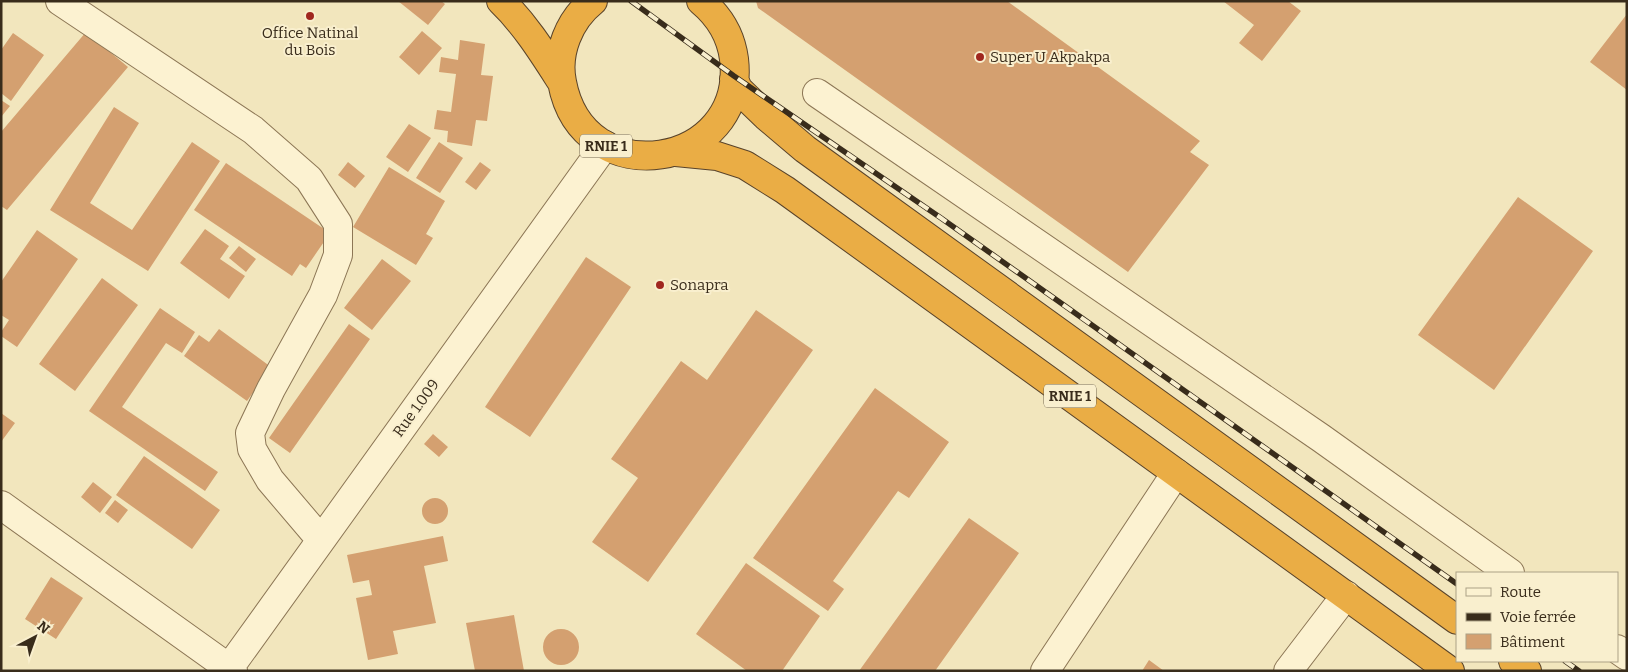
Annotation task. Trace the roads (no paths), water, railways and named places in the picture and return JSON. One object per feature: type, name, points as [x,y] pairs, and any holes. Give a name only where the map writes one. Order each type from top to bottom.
[{"type":"highway","name":"RNIE 1","points":[[501,1],[510,9],[532,38],[561,81]]},
{"type":"highway","name":"RNIE 1","points":[[593,1],[577,18],[567,34],[560,61],[564,94],[575,118],[594,138],[616,151],[640,156],[676,152],[717,156],[745,165],[769,180],[1450,671]]},
{"type":"highway","name":"RNIE 1","points":[[676,152],[698,141],[716,124],[728,102],[734,78],[734,57],[728,38],[718,19],[701,1]]},
{"type":"highway","name":"RNIE 1","points":[[734,78],[738,89],[805,149],[1456,619]]},
{"type":"highway","points":[[1514,662],[1527,671]]},
{"type":"street","points":[[60,1],[253,130],[309,179],[338,224],[338,255],[323,295],[271,389],[250,433],[252,450],[270,480],[321,540]]},
{"type":"street","points":[[816,93],[1321,438],[1509,572]]},
{"type":"street","name":"Rue 1.009","points":[[230,670],[321,540],[605,145]]},
{"type":"street","points":[[1045,671],[1176,473]]},
{"type":"street","points":[[1,505],[230,670]]},
{"type":"street","points":[[1288,671],[1346,595]]},
{"type":"railway","points":[[631,1],[734,76],[941,218],[1456,583]]},
{"type":"railway","points":[[1566,662],[1579,671]]},
{"type":"place","name":"Office Natinal du Bois","points":[[310,16]]},
{"type":"place","name":"Super U Akpakpa","points":[[980,57]]},
{"type":"place","name":"Sonapra","points":[[660,285]]}]
